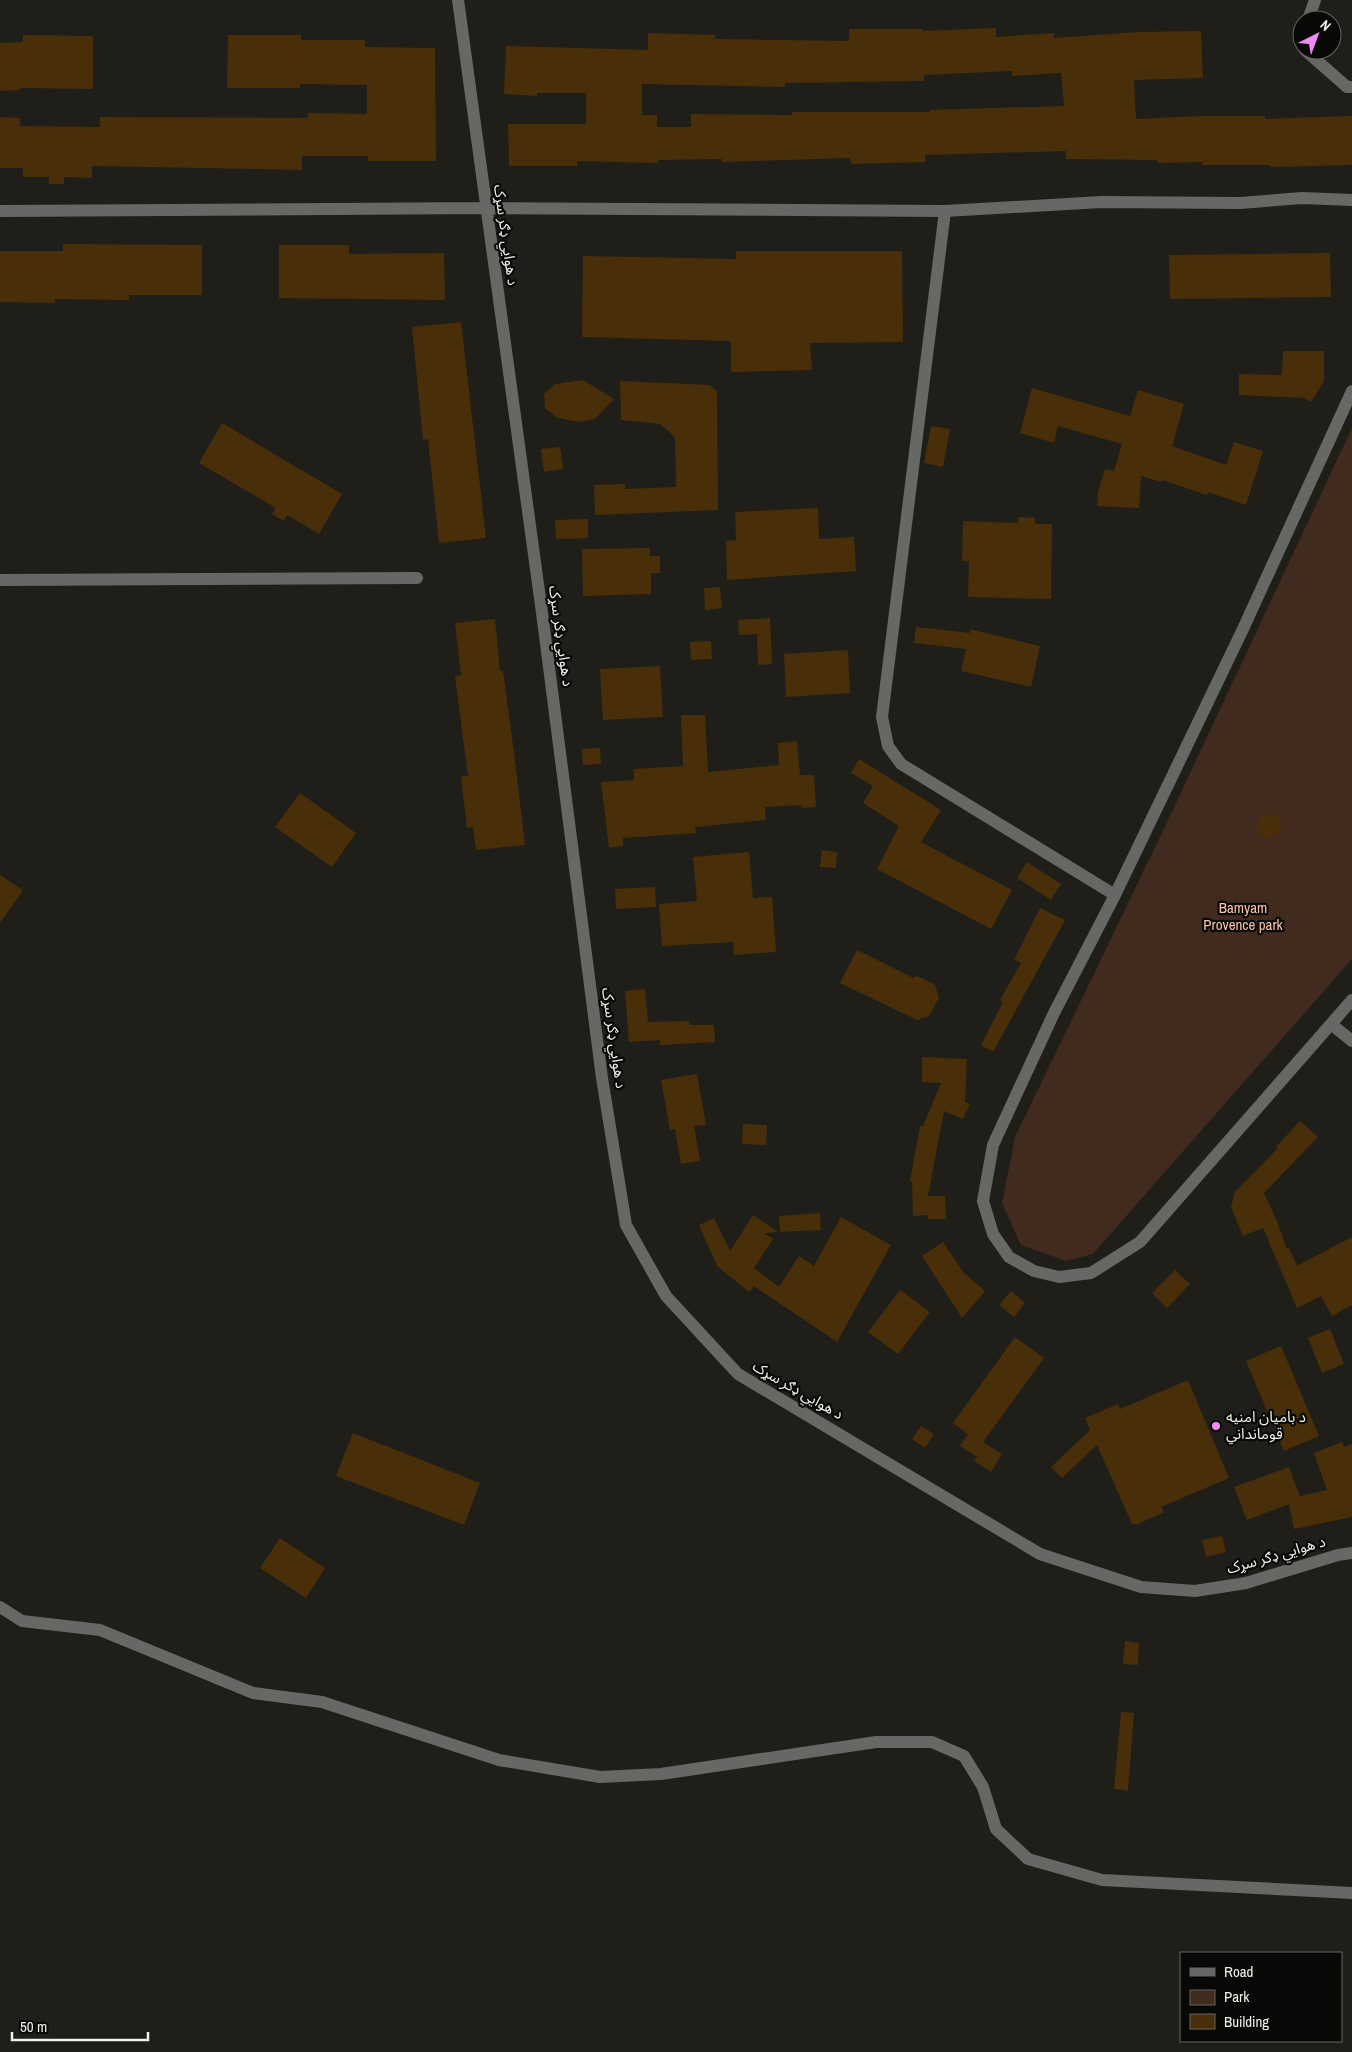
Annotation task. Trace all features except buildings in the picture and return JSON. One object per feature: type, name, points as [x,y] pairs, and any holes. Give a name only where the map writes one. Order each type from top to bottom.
[{"type":"street","name":"د هوايي ډګر سړک","points":[[458,0],[543,623],[602,1078],[626,1225],[666,1296],[738,1374],[1040,1554],[1141,1587],[1195,1591],[1246,1583],[1338,1555],[1352,1553]]},
{"type":"street","points":[[1317,60],[1347,86],[1352,87]]},
{"type":"street","points":[[0,210],[485,208],[945,211],[1101,202],[1240,203],[1302,198],[1352,200]]},
{"type":"street","points":[[945,211],[882,717],[888,746],[901,764],[1115,896]]},
{"type":"street","points":[[1352,391],[1248,620],[1115,896],[1054,1013],[993,1145],[982,1201],[993,1234],[1010,1257],[1034,1271],[1059,1277],[1091,1273],[1140,1242],[1352,1000]]},
{"type":"street","points":[[0,580],[417,578]]},
{"type":"street","points":[[1331,1024],[1352,1041]]},
{"type":"street","points":[[0,1607],[22,1620],[100,1630],[253,1693],[322,1702],[499,1760],[600,1777],[661,1774],[876,1742],[932,1742],[964,1756],[983,1787],[996,1829],[1028,1859],[1102,1880],[1352,1893]]},
{"type":"green space","name":"Bamyam Provence park","points":[[1352,428],[1352,959],[1093,1254],[1066,1261],[1021,1245],[1002,1203],[1015,1137],[1160,837]]},
{"type":"place","name":"د بامیان امنیه قومانداني","points":[[1216,1426]]}]
